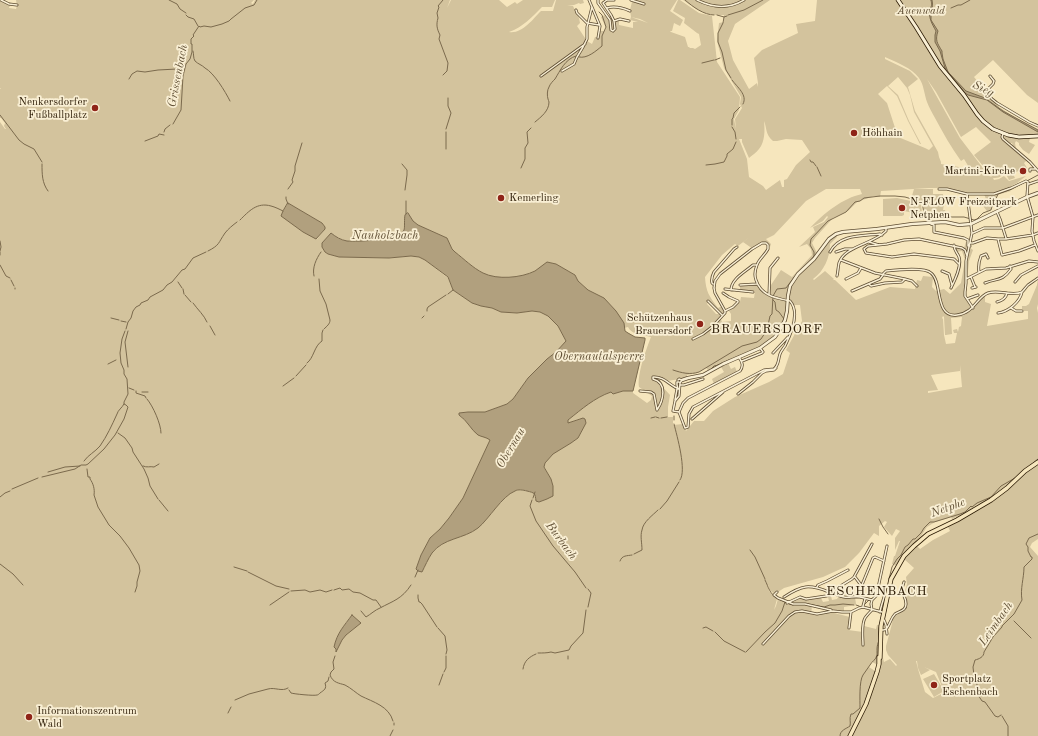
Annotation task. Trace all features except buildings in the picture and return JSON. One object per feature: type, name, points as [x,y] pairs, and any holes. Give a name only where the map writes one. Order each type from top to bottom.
[{"type":"main road","points":[[898,0],[916,26],[943,71],[964,95],[980,118],[1003,134],[1016,137],[1038,136]]},
{"type":"main road","points":[[850,736],[866,704],[877,672],[880,658],[883,619],[882,612],[886,593],[891,579],[904,556],[933,531],[957,520],[991,500],[1038,462]]},
{"type":"street","points":[[1,0],[9,4],[17,5]]},
{"type":"street","points":[[590,0],[600,27],[598,38]]},
{"type":"street","points":[[562,71],[574,64],[576,57],[583,47],[587,37],[588,24],[593,5],[598,1],[610,20],[612,31],[615,29],[614,21],[603,4],[604,1],[614,0]]},
{"type":"street","points":[[631,0],[644,4]]},
{"type":"street","points":[[697,0],[710,5],[724,7],[744,0]]},
{"type":"street","points":[[607,8],[617,8],[630,11]]},
{"type":"street","points":[[576,10],[588,24],[599,25]]},
{"type":"street","points":[[614,21],[620,19],[629,21]]},
{"type":"street","points":[[541,76],[584,44]]},
{"type":"street","points":[[990,76],[994,81],[993,84],[985,91],[992,99],[1038,126]]},
{"type":"street","points":[[1003,134],[1003,139],[1037,170]]},
{"type":"street","points":[[1033,169],[1037,170]]},
{"type":"street","points":[[939,189],[967,194],[997,194],[1028,182],[1038,181]]},
{"type":"street","points":[[1028,182],[1027,197],[1033,217],[1033,235],[1035,245],[1038,250]]},
{"type":"street","points":[[679,412],[673,411],[674,400],[678,396],[677,384],[688,378],[703,375],[723,364],[760,348],[775,337],[785,320],[789,288],[795,278],[814,259],[827,241],[833,236],[843,232],[873,230],[903,224],[945,222],[959,225],[997,212],[1038,193]]},
{"type":"street","points":[[967,194],[972,233],[967,256],[965,292],[967,299],[973,308]]},
{"type":"street","points":[[997,212],[1006,239]]},
{"type":"street","points":[[972,233],[984,228],[1003,228],[1038,215]]},
{"type":"street","points":[[925,223],[934,224],[934,232],[966,238],[968,240],[968,246],[970,246]]},
{"type":"street","points":[[837,276],[839,263],[845,254],[882,234],[886,231],[886,228]]},
{"type":"street","points":[[971,243],[989,238],[1006,239],[1038,233]]},
{"type":"street","points":[[830,252],[837,244],[847,238],[882,234]]},
{"type":"street","points":[[998,239],[1002,255],[1024,250],[1035,245]]},
{"type":"street","points":[[959,264],[954,259],[914,254],[892,257],[869,254],[866,253],[864,249],[868,246],[904,240],[919,240],[964,248],[967,256]]},
{"type":"street","points":[[869,242],[880,245]]},
{"type":"street","points":[[714,285],[720,274],[760,244],[766,243],[768,245],[768,249],[757,265],[755,273],[757,284],[762,291],[772,297],[791,301],[794,308],[790,334],[780,354],[776,368],[774,370],[762,373],[738,394]]},
{"type":"street","points":[[942,271],[949,274],[951,287],[958,271],[959,264],[959,258],[954,246]]},
{"type":"street","points":[[725,311],[715,293],[714,285],[711,280],[714,272],[737,247]]},
{"type":"street","points":[[836,252],[845,249],[853,250]]},
{"type":"street","points":[[979,272],[978,267],[981,256],[986,254],[988,258]]},
{"type":"street","points":[[769,295],[768,288],[770,268],[778,258]]},
{"type":"street","points":[[841,260],[875,273],[912,281],[917,286]]},
{"type":"street","points":[[966,279],[986,269],[1006,268],[1029,261],[1038,262]]},
{"type":"street","points":[[731,290],[732,282],[753,265],[757,265]]},
{"type":"street","points":[[985,283],[1003,278],[1011,269],[1010,266]]},
{"type":"street","points":[[1015,282],[1021,275],[1038,266]]},
{"type":"street","points":[[846,278],[858,273],[862,268]]},
{"type":"street","points":[[852,291],[880,279],[886,271],[924,270],[931,272],[935,277],[942,307],[948,314],[954,316],[973,308],[983,296],[988,293],[997,291],[1007,293],[1022,292]]},
{"type":"street","points":[[971,277],[975,287],[972,288]]},
{"type":"street","points":[[998,313],[1011,308],[1022,292],[1038,278]]},
{"type":"street","points":[[869,284],[871,286],[885,283],[895,283],[904,281],[905,279]]},
{"type":"street","points":[[740,285],[757,284]]},
{"type":"street","points":[[768,288],[771,285]]},
{"type":"street","points":[[724,289],[754,292]]},
{"type":"street","points":[[693,339],[703,334],[716,324],[725,311],[733,307],[738,302],[729,298],[723,293]]},
{"type":"street","points":[[997,302],[1002,300],[1007,293]]},
{"type":"street","points":[[967,299],[978,295]]},
{"type":"street","points":[[708,301],[722,315]]},
{"type":"street","points":[[1011,308],[1016,311],[1022,311]]},
{"type":"street","points":[[773,353],[785,342],[790,334]]},
{"type":"street","points":[[742,362],[764,353],[760,348]]},
{"type":"street","points":[[739,357],[742,362],[740,371],[688,398],[683,403],[679,412],[685,428],[688,427],[689,414],[693,407],[764,370],[776,368]]},
{"type":"street","points":[[640,391],[651,392],[654,394],[657,410],[663,393],[660,382],[653,379],[653,377],[660,378],[678,389]]},
{"type":"street","points":[[680,382],[684,385],[703,379]]},
{"type":"street","points":[[678,389],[680,382]]},
{"type":"street","points":[[692,419],[725,390]]},
{"type":"street","points":[[787,603],[800,597],[806,599],[830,595],[854,577],[872,544]]},
{"type":"street","points":[[880,593],[878,588],[887,546]]},
{"type":"street","points":[[857,597],[873,558],[875,557],[884,561]]},
{"type":"street","points":[[817,587],[818,585],[827,582],[848,570]]},
{"type":"street","points":[[854,577],[862,585]]},
{"type":"street","points":[[887,629],[894,616],[905,607],[906,603],[902,590],[904,582]]},
{"type":"street","points":[[784,597],[801,588],[812,586],[843,597],[857,597],[872,600]]},
{"type":"street","points":[[777,592],[774,595],[787,603],[805,604],[842,612],[851,612],[863,607],[882,612]]},
{"type":"street","points":[[872,610],[872,600],[880,593],[886,593]]},
{"type":"street","points":[[863,607],[865,598]]},
{"type":"street","points":[[866,608],[871,604]]},
{"type":"street","points":[[863,645],[864,621],[872,610]]},
{"type":"street","points":[[764,644],[793,613],[799,611],[817,614],[833,611]]},
{"type":"street","points":[[849,628],[851,612]]},
{"type":"street","points":[[883,619],[886,624],[887,634]]},
{"type":"street","points":[[881,630],[887,629]]},
{"type":"green space","name":"Auenwald","points":[[0,0],[10,5],[9,8],[16,9],[16,0],[254,0],[251,3],[253,4],[255,0],[450,0],[447,8],[451,0],[499,0],[507,7],[515,2],[517,4],[523,0],[555,0],[552,7],[542,7],[523,25],[509,32],[514,32],[526,26],[541,11],[553,11],[556,0],[583,0],[584,3],[567,6],[573,6],[580,23],[577,26],[587,41],[592,44],[595,37],[598,37],[599,31],[604,31],[606,28],[601,17],[605,15],[612,15],[614,20],[619,19],[619,25],[633,28],[633,22],[638,22],[630,20],[632,2],[635,2],[635,0],[677,0],[670,11],[683,20],[680,26],[674,23],[672,31],[670,31],[685,37],[688,47],[695,49],[701,45],[699,34],[684,23],[685,18],[673,11],[678,0],[680,0],[699,13],[712,16],[717,62],[740,97],[739,110],[734,119],[736,129],[735,119],[742,108],[740,104],[741,97],[724,68],[717,41],[719,23],[724,22],[724,15],[706,14],[683,0],[770,0],[735,24],[728,41],[733,60],[749,89],[757,83],[757,87],[758,83],[754,58],[762,50],[798,33],[796,24],[815,21],[817,0],[897,0],[946,76],[947,75],[938,63],[919,28],[900,0],[1038,0],[1038,103],[1027,95],[993,60],[974,77],[984,89],[983,90],[998,104],[999,107],[1016,118],[1038,129],[1038,135],[1020,136],[1019,134],[1016,136],[1002,133],[1002,140],[1027,160],[1024,163],[1027,168],[1013,174],[1015,178],[1009,180],[1005,172],[1000,177],[993,178],[994,180],[1004,176],[1009,181],[1026,176],[1009,187],[1011,191],[997,195],[992,204],[991,210],[987,211],[983,206],[982,200],[986,199],[984,194],[967,194],[942,188],[881,191],[880,197],[874,196],[857,202],[848,211],[833,218],[815,238],[812,243],[817,253],[790,284],[787,298],[779,298],[769,294],[769,288],[781,270],[792,277],[812,255],[811,249],[807,244],[799,247],[815,232],[813,227],[824,222],[828,217],[827,216],[823,221],[810,228],[834,207],[848,199],[862,194],[860,189],[826,189],[806,201],[774,235],[766,239],[771,244],[770,247],[768,243],[765,242],[760,243],[753,249],[743,242],[738,246],[735,244],[722,255],[705,277],[707,290],[710,297],[718,308],[722,306],[724,312],[722,315],[709,301],[707,304],[716,314],[721,315],[720,317],[722,322],[731,321],[731,314],[729,311],[740,302],[741,297],[754,298],[755,291],[740,291],[740,285],[757,284],[762,292],[769,296],[787,300],[786,314],[782,325],[776,334],[757,348],[718,366],[717,364],[708,370],[706,368],[697,373],[687,375],[687,378],[667,381],[659,377],[661,385],[670,395],[668,417],[673,417],[673,425],[683,424],[686,431],[694,421],[704,421],[713,411],[735,397],[783,374],[790,353],[786,350],[802,321],[800,305],[794,305],[789,298],[790,287],[799,274],[814,260],[827,242],[837,234],[837,237],[830,244],[826,264],[813,279],[814,280],[825,271],[856,300],[890,287],[915,289],[917,280],[921,281],[923,276],[933,277],[932,287],[936,291],[944,289],[950,294],[961,283],[965,260],[962,251],[956,252],[954,247],[964,248],[966,242],[970,242],[969,247],[973,250],[969,261],[966,292],[967,300],[972,309],[985,296],[985,302],[991,304],[987,326],[1028,319],[1028,311],[1024,311],[1022,306],[1029,304],[1038,279],[1038,461],[1022,472],[1008,486],[984,503],[978,504],[965,513],[952,519],[951,517],[935,522],[927,527],[921,536],[903,555],[897,566],[892,564],[900,541],[895,550],[895,538],[900,531],[896,529],[892,536],[884,527],[887,522],[885,521],[879,526],[879,536],[874,533],[859,553],[845,567],[823,577],[784,588],[775,594],[770,590],[769,585],[768,587],[769,591],[777,599],[774,610],[778,599],[791,605],[805,604],[812,606],[811,614],[816,615],[830,612],[850,617],[848,630],[863,632],[864,626],[876,629],[877,625],[880,625],[878,665],[872,662],[869,667],[878,673],[881,658],[883,658],[884,662],[890,659],[896,666],[897,665],[888,655],[886,646],[894,616],[905,609],[907,603],[905,591],[907,584],[906,577],[914,568],[904,559],[916,545],[920,549],[950,531],[947,525],[991,501],[1038,463],[1038,539],[1032,543],[1030,547],[1038,556],[1038,736],[850,736],[855,726],[854,725],[849,736],[0,736],[0,122],[6,129],[4,126],[5,123],[0,118]],"holes":[[[885,57],[899,63],[916,74],[922,84],[931,110],[957,156],[961,161],[964,159],[970,169],[976,170],[983,174],[959,167],[941,164],[938,152],[915,111],[908,87],[918,79],[910,71],[885,59]],[[898,77],[907,88],[914,112],[933,146],[929,150],[898,137],[887,103],[878,94],[887,86],[897,96],[908,121],[921,144],[898,95],[888,86]],[[927,79],[961,137],[976,127],[991,142],[974,155],[992,177],[989,176],[960,138]],[[764,121],[767,133],[773,141],[786,139],[802,140],[810,152],[796,165],[787,179],[784,180],[784,187],[782,187],[780,180],[766,190],[763,186],[749,177],[747,159],[739,139],[742,139],[749,158],[757,152],[761,146],[764,132]],[[288,203],[322,223],[325,227],[317,239],[303,232],[282,216]],[[408,213],[413,221],[418,225],[447,238],[452,249],[476,269],[495,277],[516,277],[535,271],[547,262],[556,264],[575,275],[578,281],[588,290],[604,298],[616,311],[623,323],[624,328],[628,327],[632,332],[651,337],[642,362],[639,376],[639,387],[652,396],[651,400],[647,403],[633,393],[633,391],[623,391],[613,394],[611,392],[592,401],[568,420],[568,423],[579,419],[585,419],[586,423],[578,438],[552,454],[545,463],[544,466],[553,486],[552,496],[539,502],[536,501],[534,494],[524,490],[516,490],[505,498],[478,528],[472,532],[448,541],[437,548],[429,557],[422,572],[416,569],[421,555],[430,538],[440,529],[463,498],[490,440],[476,432],[459,415],[459,413],[485,412],[507,404],[513,399],[528,378],[566,341],[558,326],[548,316],[540,312],[501,312],[472,303],[453,290],[448,278],[419,257],[339,257],[328,254],[322,247],[322,243],[331,233],[347,241],[368,241],[395,236],[404,230],[405,215]],[[943,316],[946,335],[952,334],[951,318],[962,317],[961,326],[959,327],[958,332],[957,329],[953,330],[954,333],[957,333],[955,343],[946,344]],[[960,365],[962,387],[928,393],[928,391],[938,390],[931,375],[960,371]],[[352,615],[361,623],[346,635],[336,652],[334,647],[335,642]],[[916,661],[921,675],[930,670],[924,667],[936,672],[943,689],[934,674],[923,679],[934,697],[944,691],[945,692],[933,698],[925,692],[918,669]]]},
{"type":"green space","points":[[1003,136],[1017,139],[1030,138],[1029,142],[1035,145],[1029,154],[1023,150],[1019,143],[1016,141],[1016,149],[1012,143],[1010,143]]},
{"type":"green space","points":[[914,189],[933,189],[933,194],[943,194],[942,203],[935,204],[944,204],[943,210],[945,210],[946,213],[943,213],[942,215],[924,211],[924,203],[911,199]]},
{"type":"green space","name":"N-FLOW Freizeitpark Netphen","points":[[897,198],[920,203],[922,213],[919,214],[904,211],[904,215],[902,216],[883,216],[883,199]]},
{"type":"green space","points":[[728,363],[731,369],[735,367],[737,372],[714,384],[712,379],[724,372],[721,367]]},
{"type":"green space","points":[[831,596],[832,600],[837,599],[839,596],[850,598],[855,597],[856,604],[844,607],[844,611],[807,604],[788,603],[800,597],[806,599],[821,598],[823,602],[829,601],[828,597]]},
{"type":"water","points":[[932,5],[931,20],[938,31],[937,41],[942,51],[943,59],[948,72],[935,42],[936,31],[930,18]]},
{"type":"water","points":[[949,73],[966,91],[985,98],[1003,111],[1038,130],[1038,132],[1003,112],[987,100],[968,95]]},
{"type":"water","points":[[288,203],[322,223],[325,229],[316,239],[303,232],[281,216]]},
{"type":"water","name":"Obernautalsperre","points":[[408,213],[413,221],[418,225],[447,238],[455,252],[483,273],[495,277],[516,277],[535,271],[547,262],[556,264],[575,275],[578,281],[588,290],[604,298],[616,311],[624,323],[625,331],[635,337],[645,338],[633,391],[623,391],[613,394],[611,392],[605,394],[588,404],[568,420],[568,423],[583,418],[585,419],[586,423],[578,438],[553,454],[545,463],[544,467],[553,486],[553,496],[539,502],[536,501],[533,493],[524,490],[516,490],[500,503],[478,528],[472,532],[448,541],[437,548],[432,553],[422,572],[416,569],[421,555],[430,538],[440,529],[463,498],[490,440],[478,435],[459,415],[459,413],[485,412],[507,404],[513,399],[528,378],[566,341],[558,326],[548,316],[540,312],[501,312],[472,303],[453,290],[448,277],[419,257],[339,257],[328,254],[322,247],[322,243],[331,233],[347,241],[369,241],[395,236],[404,230],[405,215]]},
{"type":"water","points":[[352,615],[361,623],[346,635],[336,652],[334,647],[337,638]]},
{"type":"waterway","points":[[169,0],[177,4],[180,9],[186,13]]},
{"type":"waterway","name":"Grissenbach","points":[[173,124],[181,110],[183,76],[186,64],[190,59],[192,52],[191,39],[199,26],[211,27],[229,21],[245,8],[254,5],[257,0]]},
{"type":"waterway","points":[[443,0],[438,6],[437,13],[437,25],[440,35],[439,39],[448,63],[447,71],[443,75]]},
{"type":"waterway","points":[[685,0],[695,8],[710,15],[714,15]]},
{"type":"waterway","points":[[728,15],[744,10],[763,0]]},
{"type":"waterway","points":[[951,8],[970,0]]},
{"type":"waterway","points":[[579,57],[588,56],[602,46],[602,36],[606,27],[602,15],[599,12]]},
{"type":"waterway","points":[[186,15],[194,19],[198,26]]},
{"type":"waterway","points":[[717,15],[724,17],[727,16]]},
{"type":"waterway","points":[[724,17],[718,33],[718,42],[726,70],[731,78]]},
{"type":"waterway","points":[[193,51],[195,61],[216,78],[230,101]]},
{"type":"waterway","points":[[535,122],[548,108],[548,88],[566,62],[576,56]]},
{"type":"waterway","points":[[715,60],[720,58]]},
{"type":"waterway","points":[[702,63],[714,60]]},
{"type":"waterway","points":[[129,79],[132,74],[137,71],[145,72],[177,69],[185,66]]},
{"type":"waterway","points":[[732,80],[743,94],[743,104]]},
{"type":"waterway","points":[[446,129],[451,113],[448,106],[448,98]]},
{"type":"waterway","points":[[732,125],[734,113],[740,107]]},
{"type":"waterway","points":[[0,115],[19,140],[34,149],[42,162]]},
{"type":"waterway","name":"Grissenbach","points":[[164,132],[170,125]]},
{"type":"waterway","points":[[732,127],[735,132],[736,139]]},
{"type":"waterway","points":[[521,168],[525,159],[525,148],[528,143],[527,132],[531,128]]},
{"type":"waterway","points":[[446,132],[446,149]]},
{"type":"waterway","name":"Grissenbach","points":[[145,141],[158,136],[159,134],[164,135]]},
{"type":"waterway","points":[[706,165],[724,162],[727,154],[733,149],[736,142]]},
{"type":"waterway","points":[[288,189],[293,182],[292,180],[295,166],[302,143]]},
{"type":"waterway","points":[[810,160],[816,166]]},
{"type":"waterway","points":[[42,164],[43,182],[48,191]]},
{"type":"waterway","points":[[402,164],[407,170],[405,190]]},
{"type":"waterway","points":[[817,167],[821,176]]},
{"type":"waterway","name":"Obernau","points":[[810,261],[814,256],[814,252],[810,245],[811,239],[828,221],[846,212],[855,202],[864,198],[880,196],[905,197],[922,202],[924,213],[929,215],[942,218],[964,217],[974,220],[983,213],[991,210],[998,194],[1012,189],[1038,175]]},
{"type":"waterway","points":[[286,197],[288,204]]},
{"type":"waterway","points":[[406,201],[406,214]]},
{"type":"waterway","name":"Nauholzbach","points":[[240,220],[257,206],[266,205],[276,207],[283,211]]},
{"type":"waterway","name":"Nauholzbach","points":[[208,251],[217,245],[226,232],[237,222]]},
{"type":"waterway","points":[[0,241],[0,251]]},
{"type":"waterway","name":"Nauholzbach","points":[[126,329],[136,307],[163,290],[182,270],[185,269],[193,258],[206,252]]},
{"type":"waterway","points":[[314,276],[315,264],[321,252]]},
{"type":"waterway","points":[[0,265],[6,276],[10,278]]},
{"type":"waterway","name":"Obernau","points":[[673,370],[686,373],[699,372],[742,346],[757,342],[761,339],[767,330],[770,316],[772,314],[773,296],[777,289],[786,288],[795,276]]},
{"type":"waterway","points":[[319,279],[320,291],[326,304],[330,320],[329,324],[324,329]]},
{"type":"waterway","points":[[11,280],[14,286]]},
{"type":"waterway","points":[[178,282],[182,288]]},
{"type":"waterway","points":[[183,289],[184,294]]},
{"type":"waterway","points":[[448,294],[453,290]]},
{"type":"waterway","points":[[185,295],[191,302]]},
{"type":"waterway","points":[[427,311],[428,307],[446,295]]},
{"type":"waterway","points":[[773,300],[775,302],[776,310],[784,319]]},
{"type":"waterway","points":[[193,303],[207,322]]},
{"type":"waterway","points":[[111,318],[119,320]]},
{"type":"waterway","points":[[121,321],[126,322]]},
{"type":"waterway","points":[[210,326],[215,335]]},
{"type":"waterway","points":[[307,363],[319,343],[322,341],[323,330]]},
{"type":"waterway","name":"Nauholzbach","points":[[42,477],[75,469],[81,465],[88,464],[104,449],[115,435],[124,419],[128,407],[124,404],[128,394],[127,379],[121,363],[120,353],[125,331]]},
{"type":"waterway","points":[[128,331],[125,342],[128,367]]},
{"type":"waterway","points":[[108,364],[116,360]]},
{"type":"waterway","points":[[722,363],[729,360]]},
{"type":"waterway","name":"Obernau","points":[[710,370],[714,366],[721,364]]},
{"type":"waterway","points":[[296,376],[306,365]]},
{"type":"waterway","points":[[283,386],[294,378]]},
{"type":"waterway","name":"Nauholzbach","points":[[129,388],[134,390]]},
{"type":"waterway","points":[[136,391],[136,393],[145,396],[146,398]]},
{"type":"waterway","points":[[142,392],[148,392]]},
{"type":"waterway","points":[[147,399],[156,415],[161,433]]},
{"type":"waterway","points":[[84,461],[100,446],[124,404]]},
{"type":"waterway","points":[[651,418],[655,417]]},
{"type":"waterway","points":[[661,418],[667,417]]},
{"type":"waterway","points":[[674,424],[682,461],[682,476],[680,480]]},
{"type":"waterway","points":[[118,433],[125,438],[132,448],[144,469],[150,486],[158,499]]},
{"type":"waterway","name":"Netphe","points":[[889,579],[892,567],[905,547],[913,539],[915,539],[930,522],[965,512],[971,506],[972,507],[977,503],[991,497],[1001,486],[1015,478],[1038,459]]},
{"type":"waterway","points":[[143,466],[154,467],[159,464]]},
{"type":"waterway","points":[[48,472],[65,467],[80,466]]},
{"type":"waterway","points":[[87,469],[88,477],[90,477],[94,486],[94,495],[98,507],[109,525],[129,548],[139,565],[140,571],[135,592]]},
{"type":"waterway","name":"Nauholzbach","points":[[12,489],[38,478]]},
{"type":"waterway","points":[[660,509],[679,482]]},
{"type":"waterway","name":"Nauholzbach","points":[[0,497],[10,491]]},
{"type":"waterway","points":[[533,498],[535,492]]},
{"type":"waterway","points":[[159,500],[168,511]]},
{"type":"waterway","name":"Burbach","points":[[532,500],[530,506],[536,521],[553,546],[575,572],[586,588]]},
{"type":"waterway","points":[[634,554],[642,550],[641,535],[644,524],[658,510]]},
{"type":"waterway","points":[[879,519],[888,534]]},
{"type":"waterway","name":"Leimbach","points":[[1001,715],[998,717],[995,716],[976,692],[977,684],[973,667],[975,660],[984,654],[993,637],[1014,614],[1022,600],[1021,592],[1024,567],[1032,559],[1026,544],[1029,538],[1038,534]]},
{"type":"waterway","points":[[750,550],[755,557],[765,579]]},
{"type":"waterway","points":[[620,561],[623,557],[632,555]]},
{"type":"waterway","points":[[0,564],[13,574],[23,585]]},
{"type":"waterway","points":[[234,567],[247,571]]},
{"type":"waterway","name":"Obernau","points":[[415,577],[418,570]]},
{"type":"waterway","points":[[248,572],[276,586],[289,589]]},
{"type":"waterway","points":[[765,580],[771,592],[777,598]]},
{"type":"waterway","name":"Obernau","points":[[361,611],[366,617],[401,597],[411,585]]},
{"type":"waterway","points":[[334,590],[340,588],[342,590],[349,589],[353,592],[360,593],[373,600],[376,600],[381,607]]},
{"type":"waterway","name":"Burbach","points":[[588,589],[591,593],[588,607]]},
{"type":"waterway","points":[[291,591],[305,590],[310,592],[320,590],[326,592],[332,590]]},
{"type":"waterway","points":[[270,605],[289,592]]},
{"type":"waterway","points":[[418,595],[419,602],[422,604],[437,627]]},
{"type":"waterway","points":[[779,599],[793,605]]},
{"type":"waterway","points":[[864,605],[869,600]]},
{"type":"waterway","points":[[746,652],[775,623],[785,602]]},
{"type":"waterway","points":[[807,604],[824,607],[843,604],[854,605]]},
{"type":"waterway","name":"Burbach","points":[[538,653],[555,653],[569,650],[583,633],[586,610]]},
{"type":"waterway","points":[[1014,621],[1031,638]]},
{"type":"waterway","name":"Netphe","points":[[840,736],[842,731],[850,726],[851,714],[860,708],[861,682],[863,675],[877,655],[880,624]]},
{"type":"waterway","points":[[703,628],[706,627],[713,631]]},
{"type":"waterway","points":[[438,628],[445,636],[447,650],[446,654]]},
{"type":"waterway","points":[[715,632],[724,641],[745,652]]},
{"type":"waterway","points":[[523,669],[527,660],[536,654]]},
{"type":"waterway","points":[[335,656],[333,662],[334,669],[330,675],[333,680],[345,685],[361,696],[380,705],[388,712],[393,721]]},
{"type":"waterway","points":[[444,672],[446,668],[446,656]]},
{"type":"waterway","points":[[439,685],[443,674]]},
{"type":"waterway","points":[[289,690],[291,693],[317,695],[325,689],[325,683],[328,681],[329,677]]},
{"type":"waterway","points":[[235,700],[249,694],[268,689],[283,690],[288,688]]},
{"type":"waterway","points":[[228,713],[231,707]]},
{"type":"waterway","name":"Leimbach","points":[[1002,716],[1008,726],[1008,736]]},
{"type":"waterway","points":[[390,736],[393,730]]},
{"type":"place","name":"Nenkersdorfer Fußballplatz","points":[[95,108]]},
{"type":"place","name":"Höhhain","points":[[854,133]]},
{"type":"place","name":"Martini-Kirche","points":[[1023,171]]},
{"type":"place","name":"Kemerling","points":[[501,198]]},
{"type":"place","name":"N-FLOW Freizeitpark Netphen","points":[[902,208]]},
{"type":"place","name":"Schützenhaus Brauersdorf","points":[[700,324]]},
{"type":"place","name":"Sportplatz Eschenbach","points":[[934,685]]},
{"type":"place","name":"Informationszentrum Wald","points":[[29,717]]},
{"type":"district","name":"BRAUERSDORF","points":[[767,330]]},
{"type":"district","name":"ESCHENBACH","points":[[877,592]]},
{"type":"water label","name":"Sieg","points":[[983,89]]}]
